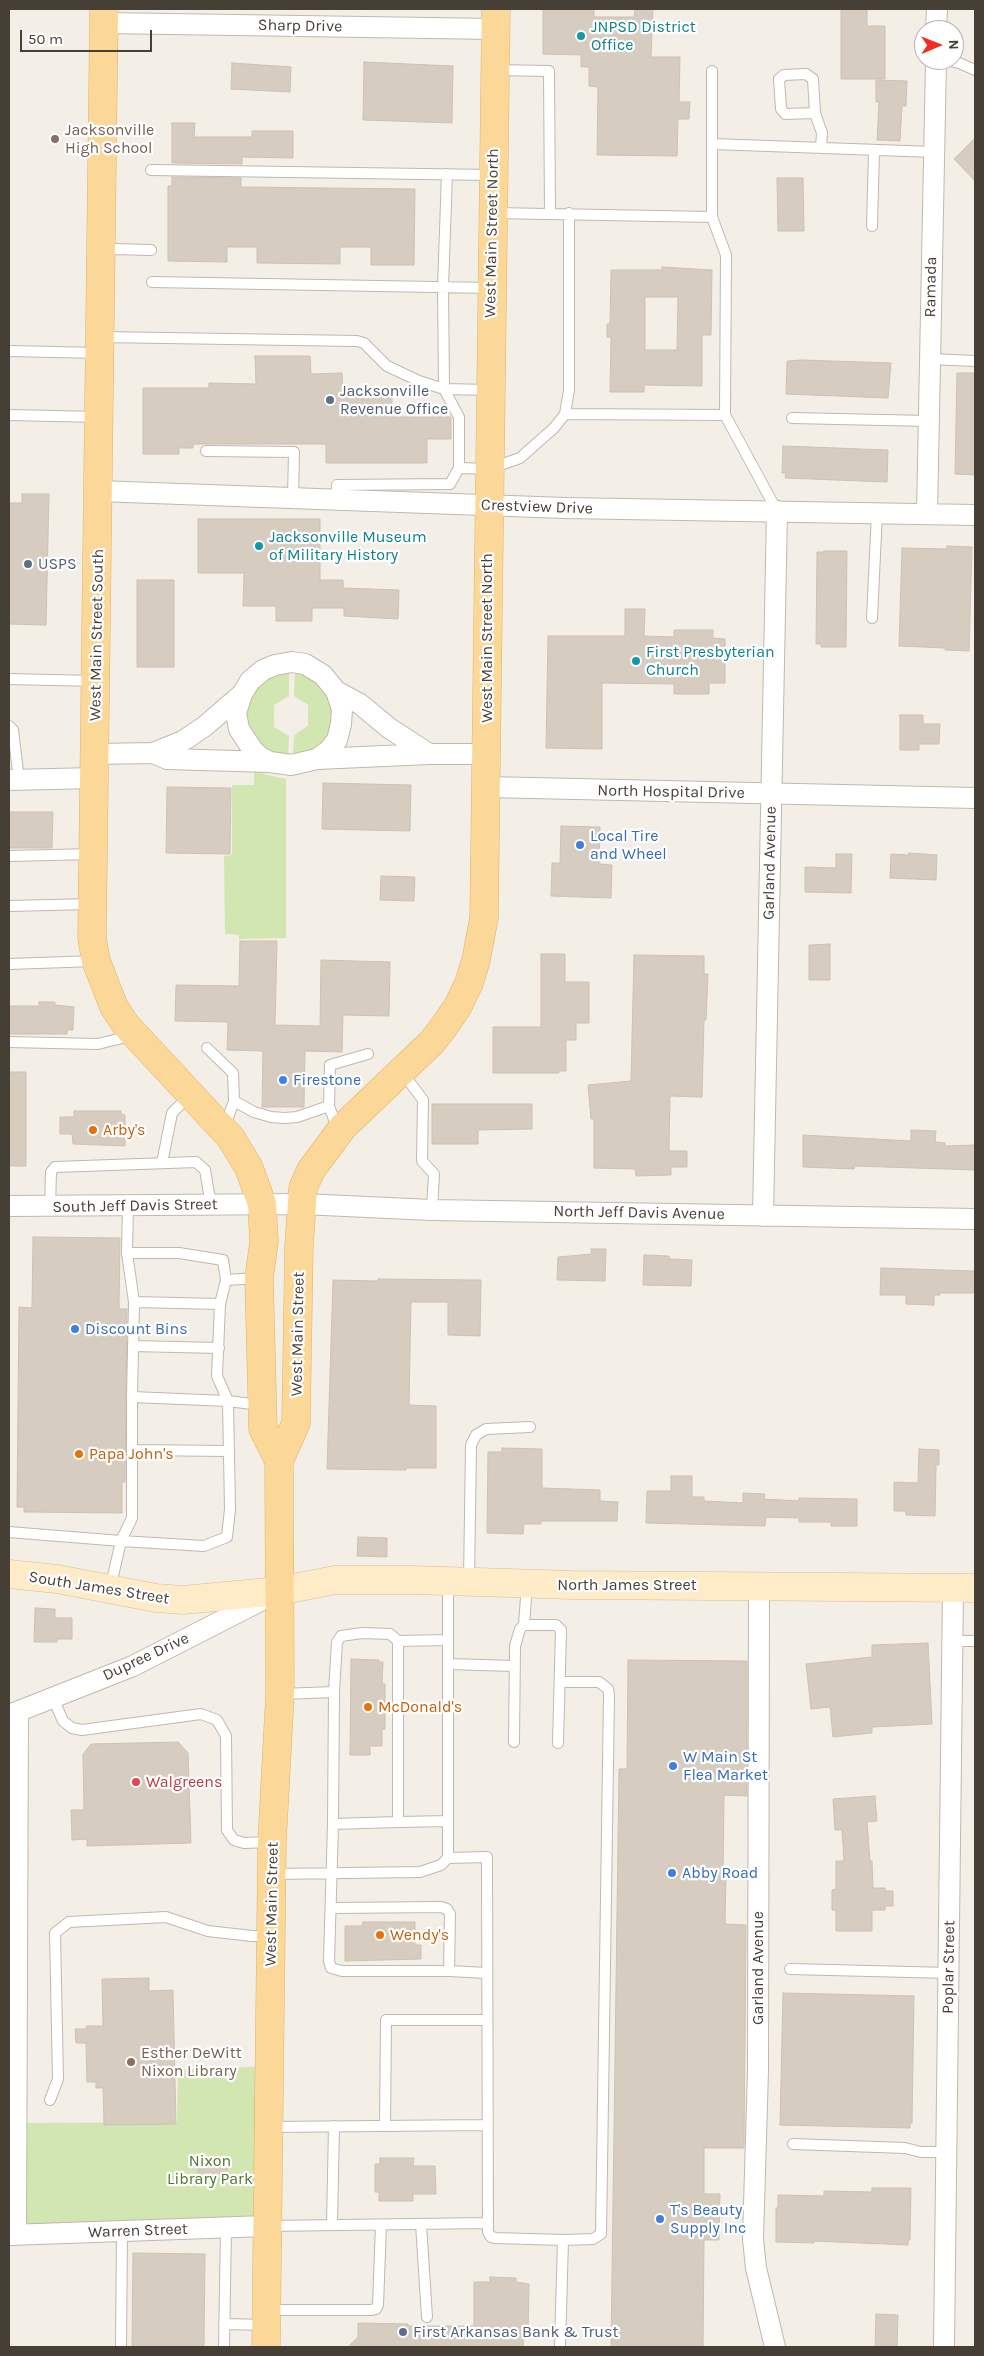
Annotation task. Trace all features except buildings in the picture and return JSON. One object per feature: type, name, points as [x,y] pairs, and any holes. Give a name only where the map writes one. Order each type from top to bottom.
[{"type":"main road","name":"West Main Street South","points":[[104,16],[97,681],[92,938],[96,961],[114,1008],[135,1035],[224,1128],[241,1152],[262,1204]]},
{"type":"main road","name":"West Main Street North","points":[[302,1204],[303,1188],[335,1118],[402,1072],[432,1042],[458,1006],[469,983],[476,960],[484,918],[487,787],[488,505],[496,19]]},
{"type":"main road","name":"West Main Street","points":[[262,1204],[264,1242],[259,1278],[263,1429],[279,1461]]},
{"type":"main road","name":"West Main Street","points":[[266,2328],[272,1842],[280,1694],[279,1461],[296,1423],[302,1204]]},
{"type":"street","name":"Sharp Drive","points":[[104,16],[496,19]]},
{"type":"street","name":"Ramada","points":[[927,514],[936,70]]},
{"type":"street","name":"Crestview Drive","points":[[98,491],[292,500],[975,515]]},
{"type":"street","name":"Garland Avenue","points":[[763,1216],[777,511]]},
{"type":"street","points":[[270,762],[252,750],[239,729],[236,713],[242,694],[250,681],[263,670],[275,665],[292,662],[305,664],[323,675],[336,690],[360,704],[390,728],[429,754]]},
{"type":"street","points":[[317,759],[338,740],[342,709],[336,690]]},
{"type":"street","points":[[14,780],[95,766],[153,753],[183,740],[205,726],[242,694]]},
{"type":"street","points":[[153,753],[167,759],[270,762],[291,765],[317,759],[429,754],[486,754]]},
{"type":"street","name":"North Hospital Drive","points":[[487,787],[975,798]]},
{"type":"street","name":"North Jeff Davis Avenue","points":[[302,1204],[432,1210],[975,1219]]},
{"type":"street","name":"South Jeff Davis Street","points":[[9,1206],[302,1204]]},
{"type":"street","name":"South James Street","points":[[9,1574],[57,1579],[156,1598],[183,1600],[279,1591]]},
{"type":"street","name":"North James Street","points":[[279,1591],[335,1580],[459,1581],[527,1584],[964,1588]]},
{"type":"street","name":"Garland Avenue","points":[[759,1586],[758,2071],[753,2238],[756,2268],[775,2347]]},
{"type":"street","name":"Poplar Street","points":[[944,2347],[953,1640],[964,1588]]},
{"type":"street","name":"Dupree Drive","points":[[13,1714],[133,1666],[279,1591]]},
{"type":"street","points":[[12,2235],[13,1714]]},
{"type":"street","name":"Warren Street","points":[[12,2235],[266,2226]]},
{"type":"lane","points":[[494,70],[550,71],[550,213]]},
{"type":"lane","points":[[712,71],[712,217],[726,255],[725,415],[777,511]]},
{"type":"lane","points":[[815,113],[785,114],[780,109],[779,79],[784,75],[806,74],[813,79],[815,113],[821,127],[821,148]]},
{"type":"lane","points":[[713,144],[934,152]]},
{"type":"lane","points":[[872,226],[874,151]]},
{"type":"lane","points":[[151,170],[493,175]]},
{"type":"lane","points":[[336,501],[337,485],[450,484],[459,468],[459,417],[444,389],[443,287],[447,174]]},
{"type":"lane","points":[[493,213],[712,217]]},
{"type":"lane","points":[[459,468],[489,469],[520,458],[554,428],[565,414],[568,390],[569,213]]},
{"type":"lane","points":[[100,255],[114,249],[151,250]]},
{"type":"lane","points":[[152,282],[492,288]]},
{"type":"lane","points":[[9,351],[100,345],[357,341],[364,343],[387,366],[419,381],[444,389],[490,390]]},
{"type":"lane","points":[[930,359],[975,361]]},
{"type":"lane","points":[[565,414],[725,415]]},
{"type":"lane","points":[[9,415],[100,418]]},
{"type":"lane","points":[[792,418],[929,421]]},
{"type":"lane","points":[[206,451],[294,452],[292,500]]},
{"type":"lane","points":[[872,618],[877,513]]},
{"type":"lane","points":[[9,679],[97,681]]},
{"type":"lane","points":[[9,726],[13,730],[14,780]]},
{"type":"lane","points":[[9,856],[93,854]]},
{"type":"lane","points":[[9,906],[92,904]]},
{"type":"lane","points":[[9,964],[96,961]]},
{"type":"lane","points":[[9,1042],[98,1044],[135,1035]]},
{"type":"lane","points":[[207,1048],[233,1073],[234,1100],[224,1128]]},
{"type":"lane","points":[[234,1100],[254,1112],[271,1117],[335,1118],[330,1065],[368,1054]]},
{"type":"lane","points":[[402,1072],[423,1100],[422,1161],[434,1174],[432,1210]]},
{"type":"lane","points":[[162,1163],[172,1113],[192,1094]]},
{"type":"lane","points":[[50,1207],[51,1172],[55,1167],[196,1162],[205,1170],[211,1205]]},
{"type":"lane","points":[[110,1590],[121,1541],[132,1518],[134,1302],[127,1253],[128,1204]]},
{"type":"lane","points":[[9,1532],[204,1546],[227,1537],[230,1509],[228,1401],[217,1376],[220,1304],[226,1280],[224,1260],[179,1254],[127,1253]]},
{"type":"lane","points":[[226,1280],[259,1278]]},
{"type":"lane","points":[[134,1302],[220,1304]]},
{"type":"lane","points":[[133,1346],[218,1348]]},
{"type":"lane","points":[[132,1397],[228,1401],[262,1405]]},
{"type":"lane","points":[[448,1858],[448,1640],[459,1581],[471,1445],[476,1435],[486,1429],[530,1427]]},
{"type":"lane","points":[[132,1450],[229,1451]]},
{"type":"lane","points":[[514,1742],[517,1636],[524,1625],[527,1584]]},
{"type":"lane","points":[[524,1625],[560,1627],[558,1743]]},
{"type":"lane","points":[[448,1640],[398,1641],[390,1634],[362,1633],[346,1634],[341,1636],[337,1642],[334,1692],[329,1961],[331,1968],[342,1970],[487,1973]]},
{"type":"lane","points":[[953,1640],[975,1641]]},
{"type":"lane","points":[[398,1641],[398,1822]]},
{"type":"lane","points":[[448,1664],[515,1666]]},
{"type":"lane","points":[[272,1874],[420,1872],[441,1865],[448,1858],[487,1857],[488,2232],[491,2237],[563,2240],[594,2239],[601,2234],[610,1695],[608,1689],[599,1682],[560,1682]]},
{"type":"lane","points":[[280,1694],[334,1692]]},
{"type":"lane","points":[[53,1698],[63,1721],[72,1728],[82,1730],[201,1714],[216,1720],[226,1736],[227,1830],[234,1840],[244,1843],[272,1842]]},
{"type":"lane","points":[[333,1824],[448,1821]]},
{"type":"lane","points":[[331,1908],[440,1907],[447,1909],[450,1914],[449,1971]]},
{"type":"lane","points":[[50,2100],[58,2079],[55,1933],[69,1922],[166,1917],[208,1931],[252,1936],[271,1936]]},
{"type":"lane","points":[[790,1969],[949,1973]]},
{"type":"lane","points":[[385,2126],[386,2020],[487,2020]]},
{"type":"lane","points":[[268,2127],[487,2125]]},
{"type":"lane","points":[[332,2225],[334,2126]]},
{"type":"lane","points":[[793,2144],[905,2148],[920,2152],[946,2152]]},
{"type":"lane","points":[[266,2226],[487,2223]]},
{"type":"lane","points":[[224,2324],[266,2328],[376,2309],[378,2305],[381,2224]]},
{"type":"lane","points":[[422,2224],[427,2317]]},
{"type":"lane","points":[[224,2347],[226,2228]]},
{"type":"lane","points":[[121,2347],[122,2231]]},
{"type":"lane","points":[[560,2347],[563,2240]]},
{"type":"green space","points":[[289,672],[289,696],[274,705],[274,727],[289,736],[288,758],[279,757],[259,745],[248,725],[247,714],[252,694],[258,686],[275,674]]},
{"type":"green space","points":[[295,672],[314,679],[328,694],[333,713],[328,736],[321,745],[312,752],[293,758],[294,735],[308,726],[308,705],[294,696]]},
{"type":"green space","points":[[254,767],[263,774],[286,779],[286,938],[239,939],[239,935],[225,934],[224,856],[232,855],[232,785],[254,785]]},
{"type":"green space","name":"Nixon Library Park","points":[[270,2066],[266,2226],[19,2235],[19,2123],[177,2122],[178,2070]]},
{"type":"place","name":"JNPSD District Office","points":[[581,36]]},
{"type":"place","name":"Jacksonville High School","points":[[55,139]]},
{"type":"place","name":"Jacksonville Revenue Office","points":[[330,400]]},
{"type":"place","name":"Jacksonville Museum of Military History","points":[[259,546]]},
{"type":"place","name":"USPS","points":[[28,564]]},
{"type":"place","name":"First Presbyterian Church","points":[[636,661]]},
{"type":"place","name":"Local Tire and Wheel","points":[[580,845]]},
{"type":"place","name":"Firestone","points":[[283,1080]]},
{"type":"place","name":"Arby's","points":[[93,1130]]},
{"type":"place","name":"Discount Bins","points":[[75,1329]]},
{"type":"place","name":"Papa John's","points":[[79,1454]]},
{"type":"place","name":"McDonald's","points":[[368,1707]]},
{"type":"place","name":"W Main St Flea Market","points":[[673,1766]]},
{"type":"place","name":"Walgreens","points":[[136,1782]]},
{"type":"place","name":"Abby Road","points":[[672,1873]]},
{"type":"place","name":"Wendy's","points":[[380,1935]]},
{"type":"place","name":"Esther DeWitt Nixon Library","points":[[131,2062]]},
{"type":"place","name":"T's Beauty Supply Inc","points":[[660,2219]]},
{"type":"place","name":"First Arkansas Bank & Trust","points":[[403,2332]]}]
